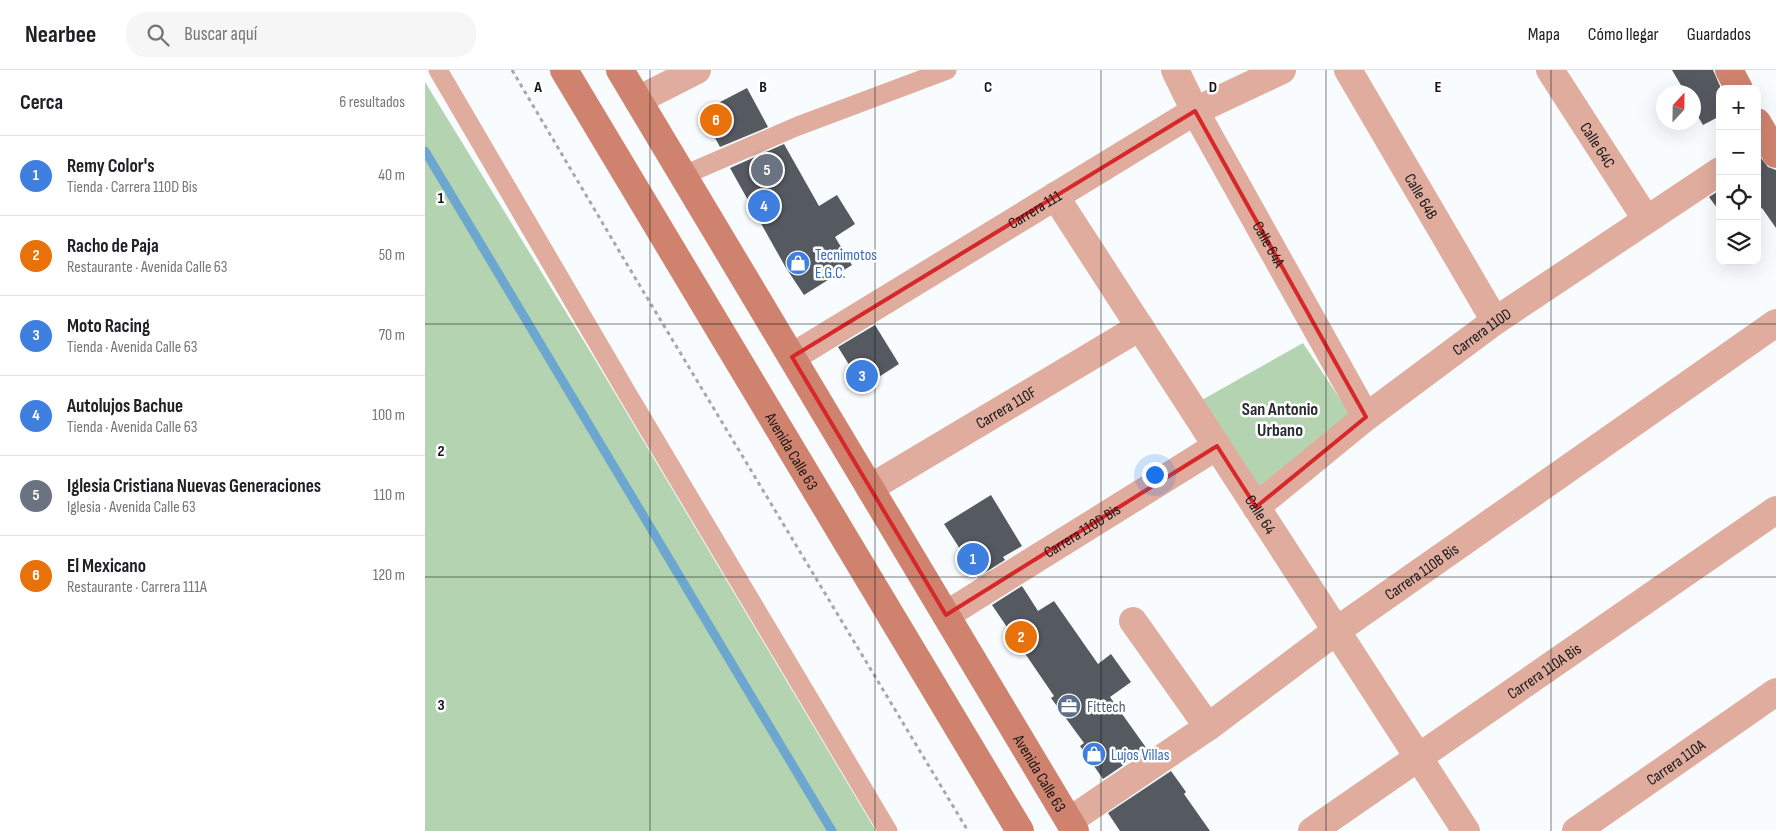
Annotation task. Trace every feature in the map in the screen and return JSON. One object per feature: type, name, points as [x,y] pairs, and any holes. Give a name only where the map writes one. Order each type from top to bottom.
[{"type":"main road","name":"Avenida Calle 63","points":[[565,70],[1021,831]]},
{"type":"main road","name":"Avenida Calle 63","points":[[620,70],[1072,826]]},
{"type":"main road","points":[[1729,70],[1737,85]]},
{"type":"street","points":[[638,100],[697,70]]},
{"type":"street","name":"Calle 64A","points":[[1175,70],[1195,111],[1366,417]]},
{"type":"street","name":"Carrera 111","points":[[792,357],[1195,111],[1282,70]]},
{"type":"street","name":"Calle 64B","points":[[1348,70],[1495,321]]},
{"type":"street","name":"Calle 64C","points":[[1550,70],[1646,219]]},
{"type":"street","name":"Carrera 110D","points":[[1256,507],[1366,417],[1495,321],[1716,174]]},
{"type":"street","name":"Calle 64","points":[[1055,196],[1466,831]]},
{"type":"street","name":"Carrera 110B Bis","points":[[1072,826],[1336,631],[1776,324]]},
{"type":"street","name":"Carrera 110F","points":[[871,488],[1140,327]]},
{"type":"street","name":"Carrera 110D Bis","points":[[946,615],[1217,446]]},
{"type":"street","name":"Carrera 110A Bis","points":[[1312,831],[1776,510]]},
{"type":"street","points":[[1133,621],[1208,727]]},
{"type":"street","name":"Carrera 110A","points":[[1575,831],[1776,692]]},
{"type":"lane","points":[[438,70],[630,398],[888,831]]},
{"type":"lane","points":[[682,176],[798,126],[947,70]]},
{"type":"path","points":[[512,70],[968,831]]},
{"type":"highlighted area","points":[[1195,111],[1366,417],[1256,507],[1217,446],[946,615],[792,357]]},
{"type":"green space","points":[[425,82],[591,353],[876,831],[425,831]]},
{"type":"green space","points":[[1303,343],[1352,417],[1256,490],[1200,401]]},
{"type":"building","points":[[1672,70],[1713,70],[1720,85],[1716,85],[1716,118],[1703,125],[1701,122],[1701,85],[1681,85]]},
{"type":"building","points":[[747,88],[768,127],[720,147],[701,112]]},
{"type":"building","points":[[784,144],[819,206],[837,195],[855,224],[835,237],[852,265],[804,295],[786,268],[730,168]]},
{"type":"building","points":[[1761,158],[1768,167],[1776,170],[1776,228],[1762,208]]},
{"type":"building","points":[[1716,193],[1716,207],[1709,197]]},
{"type":"building","points":[[875,325],[899,364],[863,387],[838,347]]},
{"type":"building","points":[[991,495],[1022,546],[1003,557],[1005,560],[978,577],[944,524]]},
{"type":"building","points":[[1022,586],[1038,611],[1054,601],[1098,664],[1111,654],[1131,682],[1110,697],[1147,749],[1103,779],[1080,746],[1084,743],[1051,698],[1054,696],[992,605]]},
{"type":"building","points":[[1171,771],[1186,792],[1184,794],[1210,831],[1120,831],[1108,813]]},
{"type":"waterway","points":[[425,151],[832,831]]},
{"type":"place","name":"El Mexicano","points":[[716,120]]},
{"type":"place","name":"Iglesia Cristiana Nuevas Generaciones","points":[[767,170]]},
{"type":"place","name":"Autolujos Bachue","points":[[764,206]]},
{"type":"place","name":"Tecnimotos E.G.C.","points":[[798,263]]},
{"type":"place","name":"Moto Racing","points":[[862,376]]},
{"type":"place","name":"Remy Color's","points":[[973,559]]},
{"type":"place","name":"Racho de Paja","points":[[1021,637]]},
{"type":"place","name":"Fittech","points":[[1069,706]]},
{"type":"place","name":"Lujos Villas","points":[[1094,754]]},
{"type":"district","name":"San Antonio Urbano","points":[[1280,419]]}]
